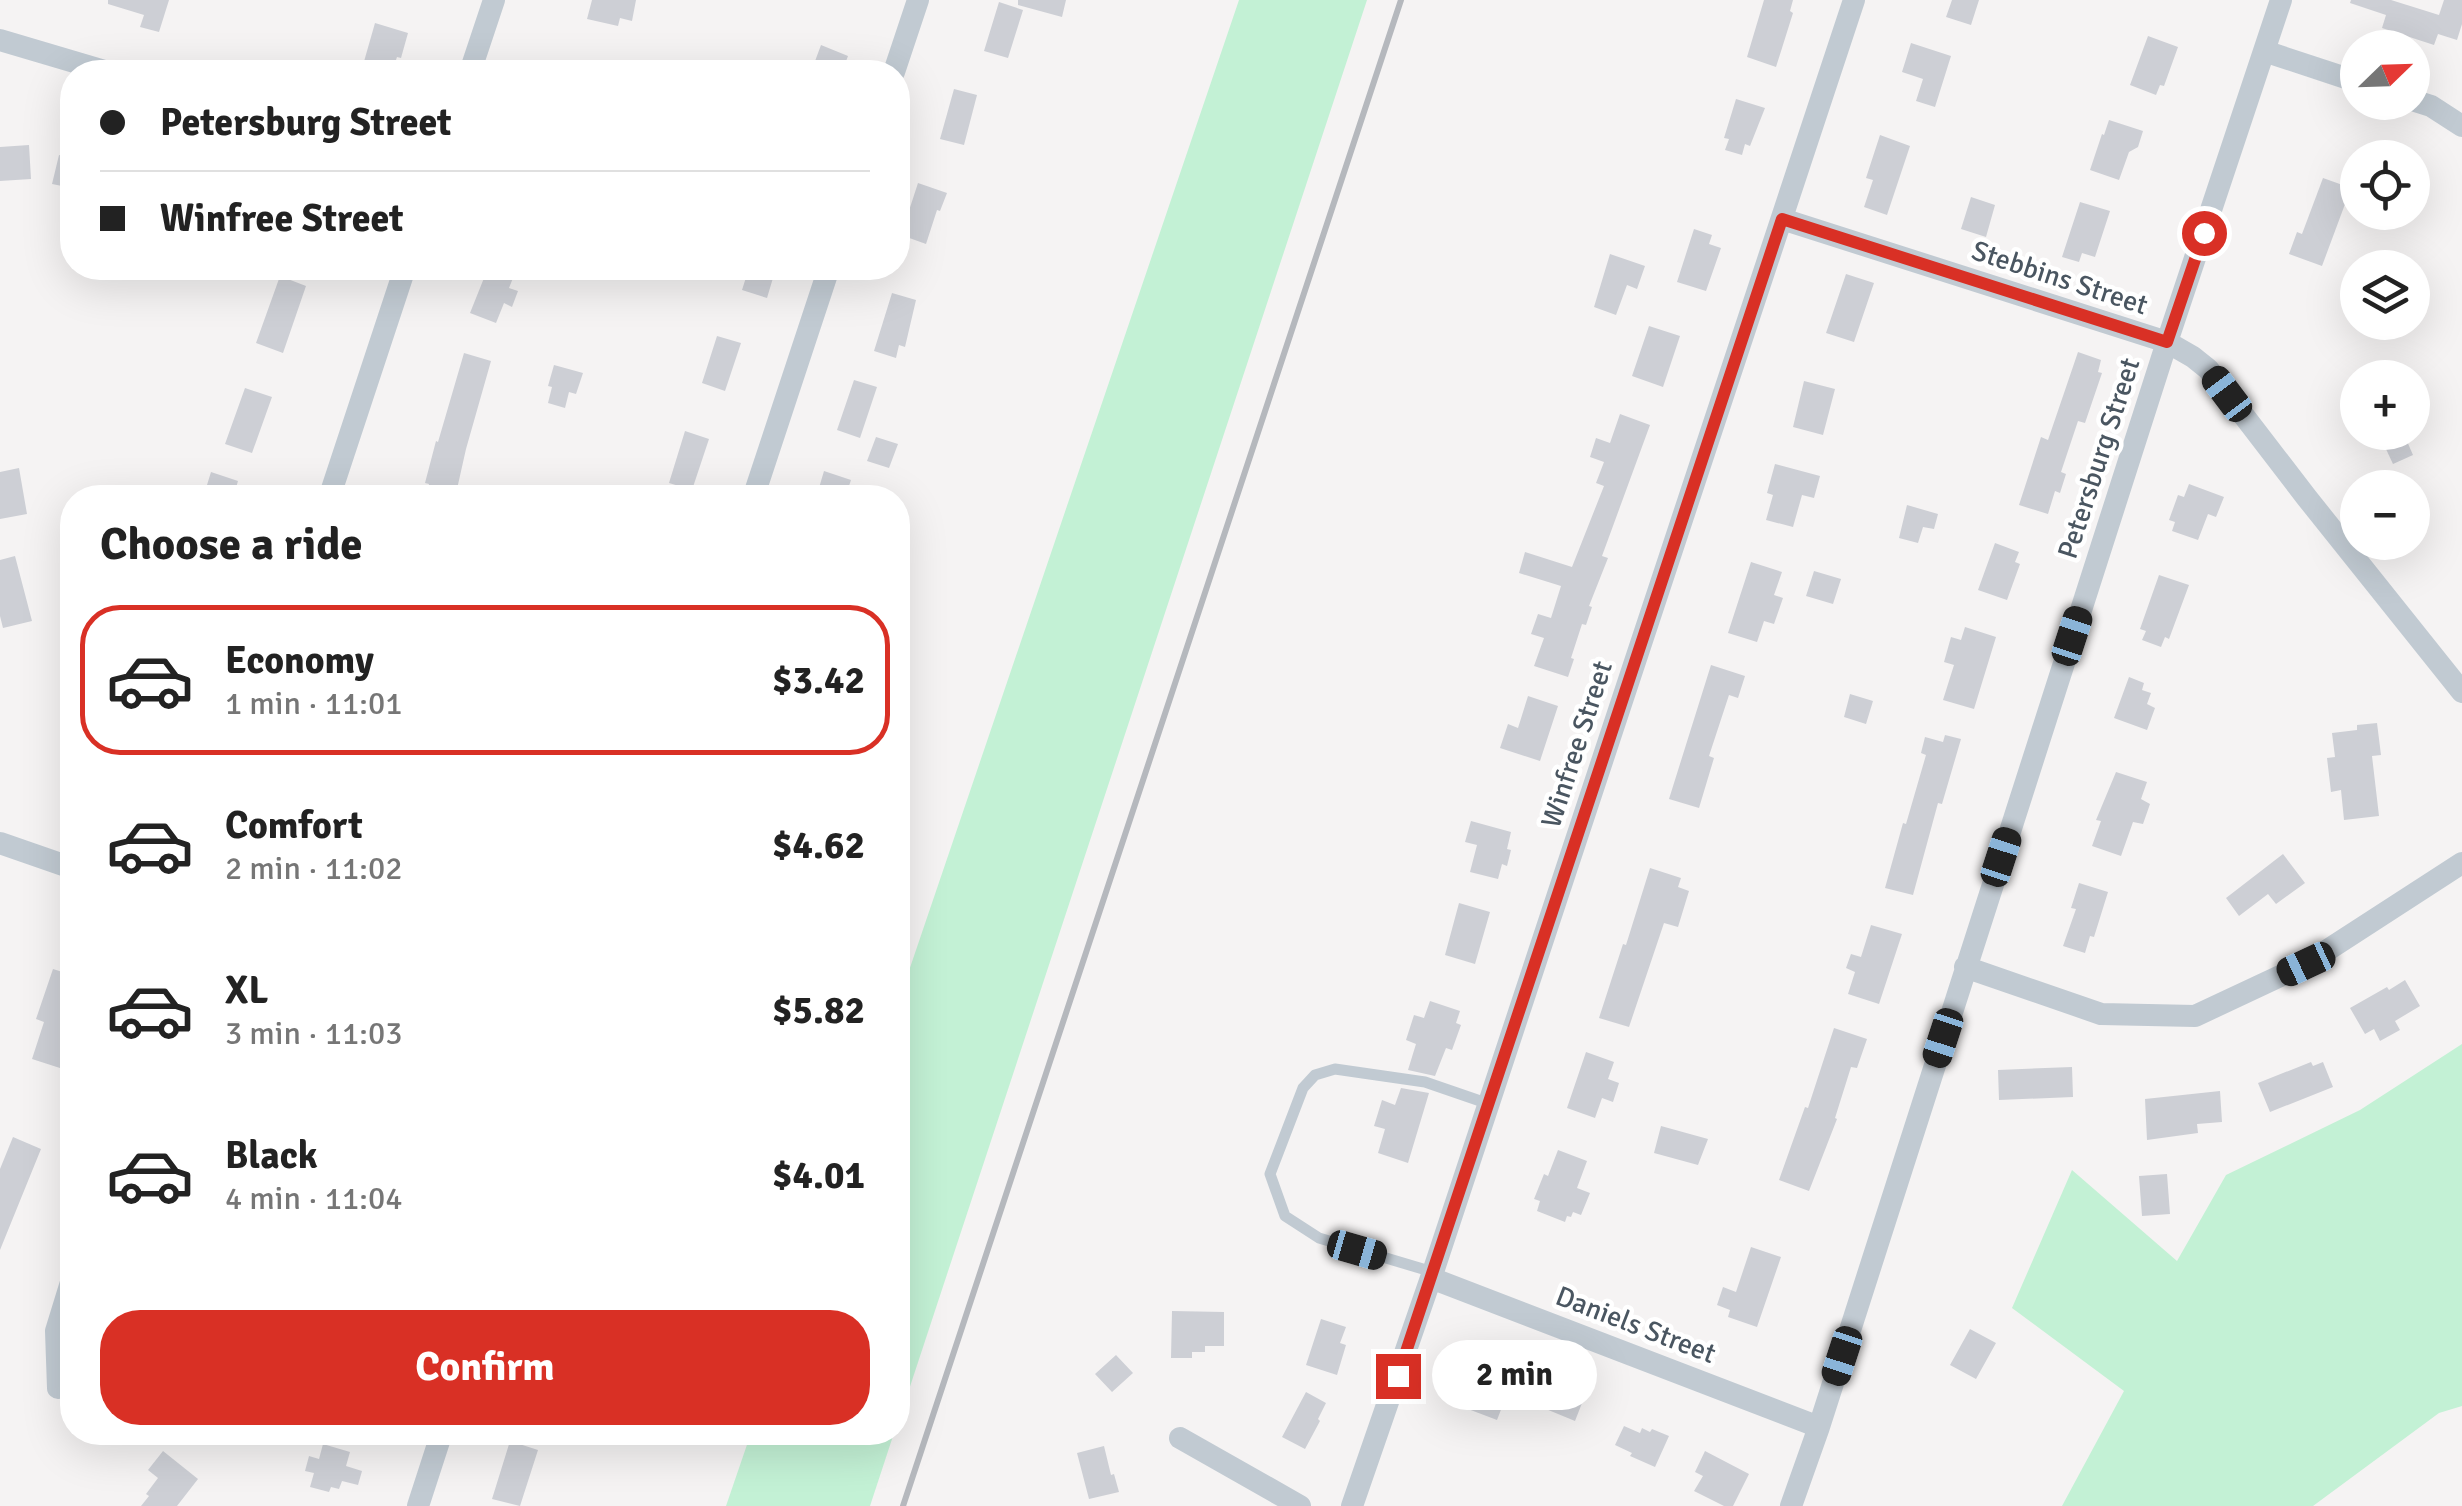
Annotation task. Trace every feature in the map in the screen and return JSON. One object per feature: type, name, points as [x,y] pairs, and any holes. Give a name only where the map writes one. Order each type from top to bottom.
[{"type":"street","points":[[474,60],[494,0]]},
{"type":"street","points":[[898,60],[918,0]]},
{"type":"street","name":"Winfree Street","points":[[1352,1506],[1854,0]]},
{"type":"street","name":"Petersburg Street","points":[[1791,1506],[2281,0]]},
{"type":"street","points":[[0,40],[68,60]]},
{"type":"street","points":[[2264,51],[2340,76]]},
{"type":"street","points":[[2430,106],[2462,126]]},
{"type":"street","name":"Stebbins Street","points":[[1782,219],[2167,342],[2193,357],[2208,369],[2462,692]]},
{"type":"street","points":[[332,485],[401,280]]},
{"type":"street","points":[[757,485],[825,280]]},
{"type":"street","points":[[0,843],[60,864]]},
{"type":"street","points":[[1965,967],[2101,1014],[2195,1016],[2306,964],[2462,864]]},
{"type":"street","name":"Daniels Street","points":[[1432,1275],[1819,1427]]},
{"type":"street","points":[[58,1388],[56,1331],[60,1318]]},
{"type":"street","points":[[1180,1438],[1300,1506]]},
{"type":"street","points":[[418,1506],[438,1445]]},
{"type":"lane","points":[[1432,1275],[1319,1238],[1284,1216],[1270,1174],[1303,1088],[1315,1074],[1335,1070],[1425,1082],[1489,1104]]},
{"type":"green space","points":[[1239,0],[1367,0],[910,1387],[910,968]]},
{"type":"green space","points":[[2462,1044],[2462,1406],[2439,1413],[2313,1506],[2062,1506],[2124,1391],[2012,1308],[2072,1170],[2177,1261],[2226,1175],[2360,1110]]},
{"type":"green space","points":[[747,1445],[890,1445],[870,1506],[726,1506]]},
{"type":"building","points":[[108,0],[169,0],[159,32],[140,27],[144,15],[108,4]]},
{"type":"building","points":[[592,0],[636,0],[632,21],[620,18],[618,26],[587,19]]},
{"type":"building","points":[[1018,0],[1066,0],[1062,17],[1018,5]]},
{"type":"building","points":[[1764,0],[1793,0],[1793,13],[1776,67],[1747,57]]},
{"type":"building","points":[[1952,0],[1979,0],[1971,25],[1946,17]]},
{"type":"building","points":[[2391,0],[2439,15],[2444,0],[2462,0],[2462,24],[2457,40],[2438,34],[2434,45],[2430,44],[2430,30],[2382,28],[2386,15],[2350,3]]},
{"type":"building","points":[[999,2],[1023,10],[1008,58],[984,51]]},
{"type":"building","points":[[375,23],[408,33],[401,58],[364,60]]},
{"type":"building","points":[[2148,36],[2178,47],[2164,86],[2160,85],[2156,95],[2130,85]]},
{"type":"building","points":[[1911,43],[1951,56],[1935,107],[1916,101],[1923,79],[1902,72]]},
{"type":"building","points":[[821,45],[848,56],[846,60],[815,60]]},
{"type":"building","points":[[954,89],[977,95],[964,145],[940,139]]},
{"type":"building","points":[[1736,99],[1765,108],[1750,146],[1745,144],[1742,155],[1725,150],[1729,139],[1724,138]]},
{"type":"building","points":[[2109,120],[2143,131],[2138,147],[2129,152],[2119,180],[2090,170]]},
{"type":"building","points":[[1880,135],[1910,146],[1887,215],[1864,207],[1873,180],[1866,178]]},
{"type":"building","points":[[29,145],[31,179],[0,181],[0,147]]},
{"type":"building","points":[[59,155],[60,155],[60,186],[52,184]]},
{"type":"building","points":[[2323,178],[2340,184],[2340,218],[2322,266],[2289,254],[2297,232],[2302,234]]},
{"type":"building","points":[[918,183],[947,193],[926,244],[910,238],[910,207]]},
{"type":"building","points":[[1971,197],[1995,205],[1986,237],[1961,229]]},
{"type":"building","points":[[2080,202],[2110,211],[2095,257],[2082,253],[2079,262],[2062,257]]},
{"type":"building","points":[[1694,229],[1712,235],[1709,244],[1721,248],[1706,291],[1677,282]]},
{"type":"building","points":[[1610,254],[1645,266],[1637,289],[1627,285],[1616,315],[1594,307]]},
{"type":"building","points":[[1846,274],[1874,283],[1854,342],[1826,333]]},
{"type":"building","points":[[279,280],[306,286],[283,353],[256,343]]},
{"type":"building","points":[[483,280],[512,280],[509,288],[518,291],[512,307],[504,303],[496,323],[470,313]]},
{"type":"building","points":[[745,280],[772,280],[767,298],[742,290]]},
{"type":"building","points":[[892,293],[916,300],[905,347],[899,345],[896,358],[874,351]]},
{"type":"building","points":[[1649,326],[1680,336],[1663,387],[1632,376]]},
{"type":"building","points":[[717,336],[741,343],[725,391],[702,383]]},
{"type":"building","points":[[2078,352],[2101,360],[2098,372],[2102,373],[2085,423],[2078,421],[2061,472],[2066,474],[2060,493],[2055,491],[2048,514],[2019,505],[2041,437],[2048,440]]},
{"type":"building","points":[[464,353],[491,361],[458,485],[425,483]]},
{"type":"building","points":[[554,365],[583,373],[576,394],[569,392],[565,408],[548,403]]},
{"type":"building","points":[[854,380],[877,387],[860,438],[837,430]]},
{"type":"building","points":[[1804,381],[1835,389],[1823,435],[1793,427]]},
{"type":"building","points":[[245,388],[272,397],[252,453],[225,444]]},
{"type":"building","points":[[1620,414],[1650,425],[1602,556],[1608,558],[1589,606],[1592,607],[1586,625],[1582,624],[1568,677],[1534,666],[1544,638],[1531,634],[1538,614],[1551,618],[1561,586],[1519,573],[1525,552],[1572,567],[1604,486],[1596,483],[1604,462],[1590,457],[1596,438],[1610,443]]},
{"type":"building","points":[[685,431],[709,439],[694,485],[669,483]]},
{"type":"building","points":[[876,437],[898,444],[889,468],[867,461]]},
{"type":"building","points":[[2386,450],[2411,450],[2413,455],[2393,464]]},
{"type":"building","points":[[1775,464],[1820,476],[1814,498],[1802,495],[1793,527],[1766,520],[1773,495],[1767,493]]},
{"type":"building","points":[[19,468],[27,514],[0,519],[0,472]]},
{"type":"building","points":[[824,471],[851,480],[849,485],[820,485]]},
{"type":"building","points":[[211,472],[238,481],[237,485],[207,485]]},
{"type":"building","points":[[2189,484],[2224,497],[2216,517],[2208,514],[2198,540],[2172,531],[2175,522],[2169,520],[2178,495],[2184,497]]},
{"type":"building","points":[[1907,505],[1938,514],[1934,529],[1923,527],[1918,543],[1899,538]]},
{"type":"building","points":[[1995,543],[2019,552],[2015,562],[2020,564],[2007,600],[1978,590]]},
{"type":"building","points":[[15,556],[32,621],[3,628],[0,560]]},
{"type":"building","points":[[1751,562],[1782,572],[1774,595],[1783,598],[1774,624],[1764,621],[1757,642],[1728,633]]},
{"type":"building","points":[[1814,571],[1841,579],[1833,604],[1806,596]]},
{"type":"building","points":[[2159,575],[2189,585],[2169,639],[2165,637],[2161,647],[2142,640],[2146,631],[2140,629]]},
{"type":"building","points":[[1965,627],[1996,637],[1974,709],[1943,700],[1954,665],[1944,662],[1951,637],[1961,640]]},
{"type":"building","points":[[1711,665],[1745,676],[1738,698],[1729,695],[1709,756],[1714,758],[1699,808],[1669,799]]},
{"type":"building","points":[[2129,677],[2144,683],[2142,690],[2151,693],[2147,704],[2155,708],[2147,730],[2114,718]]},
{"type":"building","points":[[1850,694],[1873,701],[1866,724],[1844,717]]},
{"type":"building","points":[[1528,696],[1558,706],[1540,761],[1500,748],[1508,724],[1518,728]]},
{"type":"building","points":[[2377,723],[2381,755],[2372,756],[2379,816],[2344,820],[2341,790],[2331,792],[2327,758],[2335,757],[2332,733]]},
{"type":"building","points":[[1945,735],[1961,739],[1942,804],[1938,803],[1913,895],[1885,888],[1926,755],[1921,753],[1925,737],[1943,742]]},
{"type":"building","points":[[2116,772],[2147,782],[2141,799],[2150,804],[2143,824],[2133,822],[2121,856],[2092,846],[2101,821],[2096,820]]},
{"type":"building","points":[[1471,821],[1511,832],[1507,866],[1502,864],[1498,879],[1470,872],[1477,845],[1465,842]]},
{"type":"building","points":[[2283,854],[2305,883],[2276,904],[2268,894],[2239,916],[2226,898]]},
{"type":"building","points":[[1650,868],[1681,878],[1678,887],[1689,891],[1678,927],[1664,923],[1629,1027],[1599,1018]]},
{"type":"building","points":[[2079,883],[2108,892],[2085,953],[2063,946],[2076,909],[2071,908]]},
{"type":"building","points":[[1459,903],[1490,912],[1475,964],[1445,955]]},
{"type":"building","points":[[1871,925],[1902,934],[1879,1004],[1848,994],[1855,972],[1846,968],[1851,954],[1861,957]]},
{"type":"building","points":[[53,969],[60,971],[60,1068],[32,1059],[44,1022],[36,1019]]},
{"type":"building","points":[[2405,980],[2420,1006],[2395,1021],[2400,1030],[2380,1041],[2374,1029],[2365,1034],[2350,1008]]},
{"type":"building","points":[[1430,1001],[1460,1011],[1456,1023],[1461,1025],[1452,1050],[1446,1048],[1435,1076],[1408,1070],[1416,1044],[1406,1040],[1414,1015],[1424,1018]]},
{"type":"building","points":[[1834,1028],[1867,1039],[1857,1068],[1851,1067],[1837,1119],[1809,1191],[1779,1180]]},
{"type":"building","points":[[1586,1052],[1614,1062],[1608,1079],[1619,1083],[1613,1102],[1602,1098],[1595,1118],[1567,1108]]},
{"type":"building","points":[[2311,1062],[2313,1066],[2323,1062],[2333,1087],[2270,1112],[2258,1083]]},
{"type":"building","points":[[2072,1067],[2073,1097],[1999,1100],[1998,1070]]},
{"type":"building","points":[[1401,1088],[1429,1093],[1408,1163],[1378,1153],[1385,1129],[1374,1126],[1382,1100],[1395,1105]]},
{"type":"building","points":[[2220,1091],[2222,1122],[2197,1124],[2198,1133],[2147,1140],[2145,1099]]},
{"type":"building","points":[[1661,1126],[1708,1139],[1698,1165],[1654,1153]]},
{"type":"building","points":[[13,1137],[41,1149],[0,1250],[0,1169]]},
{"type":"building","points":[[1558,1150],[1587,1161],[1577,1188],[1590,1193],[1581,1215],[1573,1212],[1565,1222],[1537,1211],[1540,1201],[1534,1199]]},
{"type":"building","points":[[2167,1174],[2170,1214],[2142,1216],[2139,1176]]},
{"type":"building","points":[[1751,1247],[1781,1257],[1757,1327],[1728,1317],[1730,1310],[1717,1305],[1723,1287],[1736,1292]]},
{"type":"building","points":[[1172,1311],[1224,1312],[1224,1346],[1205,1346],[1205,1352],[1192,1352],[1192,1358],[1171,1358]]},
{"type":"building","points":[[1321,1319],[1346,1327],[1340,1343],[1346,1345],[1337,1375],[1306,1365]]},
{"type":"building","points":[[1970,1329],[1996,1343],[1976,1379],[1950,1365]]},
{"type":"building","points":[[1116,1355],[1133,1373],[1112,1392],[1095,1374]]},
{"type":"building","points":[[1492,1367],[1514,1376],[1497,1420],[1447,1401],[1459,1368],[1477,1375],[1479,1370],[1489,1374]]},
{"type":"building","points":[[1550,1384],[1584,1398],[1575,1421],[1541,1407]]},
{"type":"building","points":[[1306,1392],[1326,1403],[1305,1449],[1282,1437]]},
{"type":"building","points":[[1624,1426],[1640,1433],[1642,1428],[1650,1432],[1652,1429],[1669,1436],[1655,1467],[1615,1445]]},
{"type":"building","points":[[323,1445],[350,1452],[346,1466],[362,1471],[358,1485],[342,1481],[339,1489],[331,1487],[329,1492],[310,1487],[314,1473],[305,1471],[309,1456],[319,1459]]},
{"type":"building","points":[[509,1445],[538,1450],[520,1506],[492,1499]]},
{"type":"building","points":[[1104,1446],[1119,1492],[1089,1499],[1077,1453]]},
{"type":"building","points":[[163,1451],[198,1479],[177,1506],[141,1506],[158,1478],[148,1470]]},
{"type":"building","points":[[1705,1451],[1749,1474],[1733,1506],[1724,1506],[1694,1491],[1703,1476],[1695,1472]]},
{"type":"railway","points":[[903,1506],[1401,0]]},
{"type":"route","points":[[1398,1376],[1782,219],[2167,342],[2204,233]]}]
